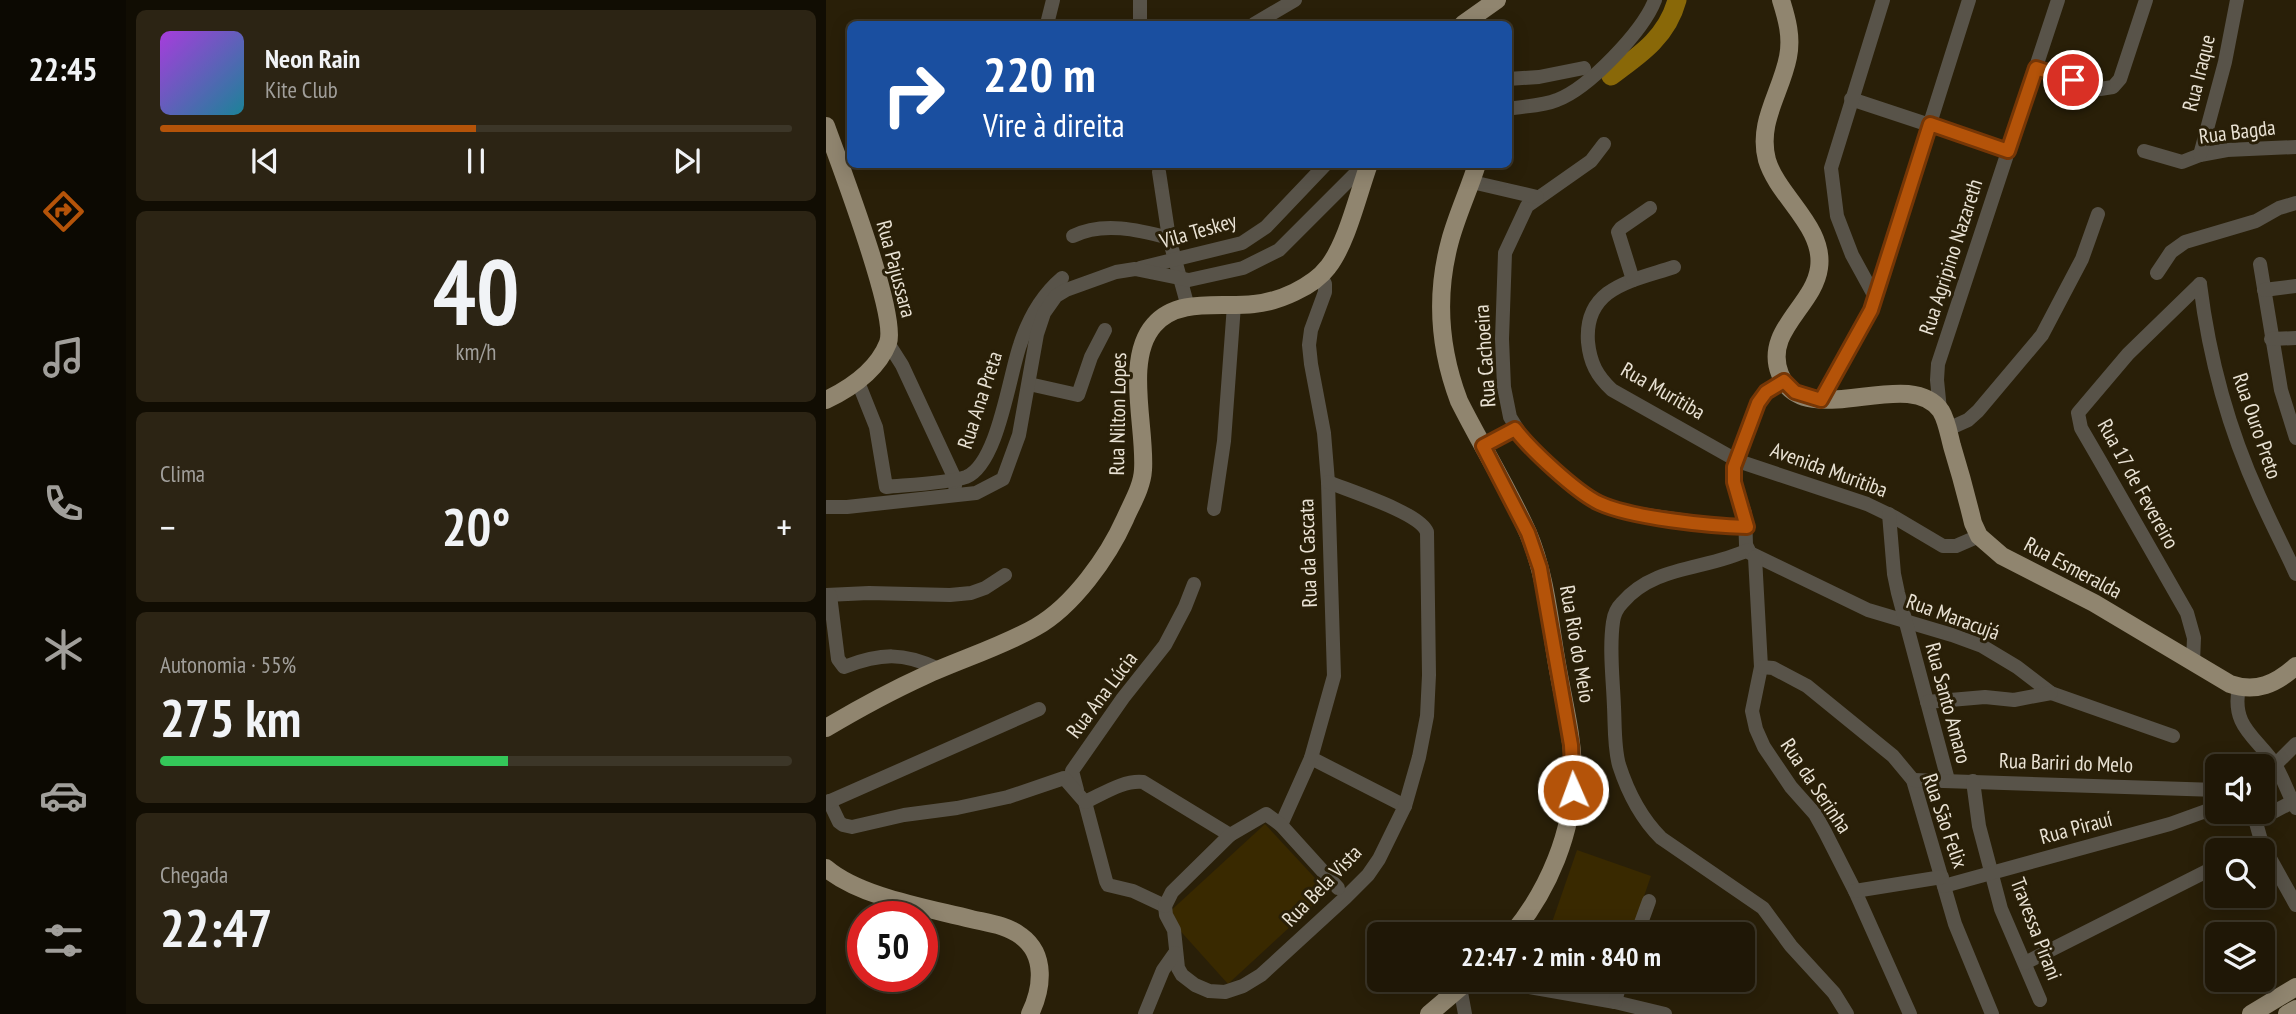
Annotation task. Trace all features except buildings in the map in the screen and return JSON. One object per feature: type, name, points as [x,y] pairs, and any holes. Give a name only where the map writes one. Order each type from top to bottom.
[{"type":"main road","points":[[1467,21],[1497,0]]},
{"type":"main road","points":[[1781,0],[1789,34],[1789,49],[1767,118],[1765,144],[1772,173],[1807,225],[1820,254],[1817,279],[1780,337],[1778,364],[1784,381],[1795,392],[1821,400],[1900,394],[1929,401],[1940,410],[1948,429],[1973,523],[1979,536]]},
{"type":"main road","name":"Rua Pajussara","points":[[826,126],[887,311],[890,331],[888,343],[877,363],[858,382],[826,400]]},
{"type":"main road","points":[[1321,276],[1340,246],[1366,168]]},
{"type":"main road","name":"Rua Rio do Meio","points":[[1476,168],[1448,253],[1441,291],[1442,339],[1452,383],[1528,533],[1540,568],[1568,724],[1573,768],[1573,790],[1557,857],[1537,899],[1521,922]]},
{"type":"main road","name":"Rua Nilton Lopes","points":[[826,728],[939,669],[1038,626],[1065,603],[1105,557],[1117,538],[1142,479],[1139,391],[1142,345],[1155,324],[1173,311],[1188,307],[1268,301],[1293,292],[1321,276]]},
{"type":"main road","name":"Rua Esmeralda","points":[[1979,536],[2002,556],[2094,603],[2219,678],[2239,687]]},
{"type":"main road","points":[[2239,687],[2256,688],[2267,685],[2279,680],[2296,666]]},
{"type":"main road","points":[[826,868],[856,886],[917,905],[1009,928],[1024,937],[1037,956],[1040,972],[1040,985],[1030,1014]]},
{"type":"main road","points":[[2251,1014],[2296,987]]},
{"type":"main road","points":[[1429,1014],[1455,992]]},
{"type":"main road","points":[[2287,1014],[2296,1009]]},
{"type":"street","points":[[1048,21],[1053,0]]},
{"type":"street","points":[[1140,0],[1140,21]]},
{"type":"street","points":[[1259,21],[1295,0]]},
{"type":"street","points":[[1512,108],[1557,100],[1589,80],[1639,28],[1655,0]]},
{"type":"street","points":[[1875,298],[1844,236],[1837,216],[1832,184],[1834,156],[1883,0]]},
{"type":"street","points":[[1821,400],[1863,328],[1875,298],[1969,0]]},
{"type":"street","name":"Rua Agripino Nazareth","points":[[1940,410],[1938,364],[2059,0]]},
{"type":"street","points":[[2036,68],[2100,89],[2113,87],[2120,79],[2146,0]]},
{"type":"street","name":"Rua Iraque","points":[[2200,155],[2225,62],[2237,0]]},
{"type":"street","points":[[1512,79],[1539,78],[1584,68]]},
{"type":"street","points":[[1851,99],[2008,151]]},
{"type":"street","name":"Rua Cachoeira","points":[[1604,144],[1591,161],[1527,206],[1509,242],[1503,266],[1504,387],[1510,417],[1515,429],[1535,452],[1597,502],[1627,512],[1729,527],[1747,527]]},
{"type":"street","name":"Rua Bagda","points":[[2144,151],[2182,162],[2200,155],[2227,150],[2296,147]]},
{"type":"street","name":"Vila Teskey","points":[[826,507],[976,494],[1003,479],[1019,435],[1037,334],[1044,313],[1056,296],[1116,272],[1175,261],[1242,243],[1257,234],[1289,205],[1322,168]]},
{"type":"street","points":[[1135,269],[1181,280],[1220,275],[1264,259],[1279,250],[1363,168]]},
{"type":"street","points":[[1159,172],[1170,239],[1188,307]]},
{"type":"street","points":[[1472,182],[1537,197]]},
{"type":"street","points":[[2157,273],[2171,252],[2185,242],[2256,220],[2296,203]]},
{"type":"street","points":[[1633,280],[1618,232],[1650,208]]},
{"type":"street","points":[[1948,429],[1958,426],[1978,411],[2042,335],[2082,259],[2098,214]]},
{"type":"street","points":[[1073,236],[1085,230],[1127,229],[1170,239]]},
{"type":"street","points":[[2260,264],[2281,390],[2296,439]]},
{"type":"street","name":"Rua Muritiba","points":[[1674,267],[1633,280],[1606,293],[1591,310],[1588,338],[1593,367],[1612,390],[1702,438],[1738,461]]},
{"type":"street","name":"Rua da Cascata","points":[[1281,825],[1311,758],[1334,676],[1328,482],[1324,433],[1309,345],[1311,330],[1325,292],[1321,276]]},
{"type":"street","name":"Rua Ana Preta","points":[[858,382],[876,427],[886,487],[967,477],[985,459],[1020,345],[1034,312],[1051,287],[1062,278]]},
{"type":"street","name":"Rua Ouro Preto","points":[[2200,284],[2213,364],[2239,444],[2259,496],[2296,574]]},
{"type":"street","name":"Rua 17 de Fevereiro","points":[[2193,662],[2194,638],[2187,613],[2087,438],[2078,413],[2128,354],[2200,284]]},
{"type":"street","points":[[2264,290],[2296,286]]},
{"type":"street","points":[[1214,509],[1224,441],[1234,305]]},
{"type":"street","points":[[1029,384],[1078,395],[1091,357],[1105,330]]},
{"type":"street","points":[[2271,339],[2296,338]]},
{"type":"street","points":[[888,343],[906,372],[955,479],[956,494]]},
{"type":"street","name":"Rua da Serinha","points":[[1784,381],[1766,392],[1758,403],[1733,474],[1751,554],[1761,667],[1752,711],[1764,747],[1815,814],[1855,891],[1910,1014]]},
{"type":"street","points":[[1483,446],[1515,429]]},
{"type":"street","name":"Avenida Muritiba","points":[[1738,461],[1867,504],[1943,546],[1956,546],[1979,536]]},
{"type":"street","name":"Rua Bela Vista","points":[[1165,906],[1166,915],[1174,930],[1175,953],[1182,975],[1209,991],[1225,992],[1243,986],[1261,975],[1368,875],[1379,859],[1405,806],[1427,716],[1427,532],[1424,526],[1410,516],[1328,482]]},
{"type":"street","name":"Rua Santo Amaro","points":[[1889,514],[1894,574],[1904,621],[1948,780]]},
{"type":"street","points":[[1751,554],[1665,573],[1632,594],[1616,611],[1612,652],[1616,752],[1635,806],[1653,830],[1763,908],[1847,1014]]},
{"type":"street","name":"Rua Maracujá","points":[[1751,554],[1868,610],[1982,646],[2017,667],[2051,693],[2173,736]]},
{"type":"street","points":[[939,669],[921,661],[895,656],[872,658],[841,666],[828,595],[971,593],[985,588],[1005,575]]},
{"type":"street","name":"Rua Ana Lúcia","points":[[1082,799],[1072,771],[1123,698],[1165,645],[1194,584]]},
{"type":"street","name":"Rua São Felix","points":[[1761,667],[1773,668],[1807,685],[1893,756],[1913,780],[1959,934],[1992,1014]]},
{"type":"street","points":[[2239,687],[2237,708],[2241,722],[2267,754]]},
{"type":"street","points":[[1927,702],[1985,697],[2014,700],[2051,693]]},
{"type":"street","points":[[1039,709],[828,802],[839,822],[852,827],[1008,797],[1064,778],[1082,799],[1108,885],[1133,891],[1165,906],[1172,891],[1230,835],[1266,814],[1281,825],[1338,888]]},
{"type":"street","points":[[2275,810],[2295,803],[2275,764],[2296,744]]},
{"type":"street","points":[[1311,758],[1405,806]]},
{"type":"street","name":"Rua Bariri do Melo","points":[[1913,780],[2205,790]]},
{"type":"street","name":"Travessa Pirani","points":[[1973,781],[1979,826],[2001,909],[2040,1000]]},
{"type":"street","points":[[1082,799],[1124,784],[1143,782],[1230,835]]},
{"type":"street","name":"Rua Pirauí","points":[[1855,891],[1943,882],[1993,873],[2170,824],[2205,811]]},
{"type":"street","points":[[2025,963],[2205,872]]},
{"type":"street","points":[[2275,875],[2296,905]]},
{"type":"street","points":[[1641,922],[1649,901]]},
{"type":"street","points":[[1145,1014],[1163,970],[1175,953]]},
{"type":"street","points":[[1465,992],[1465,1014]]},
{"type":"street","points":[[1557,992],[1665,1014]]},
{"type":"street","points":[[1615,1002],[1618,992]]},
{"type":"shaded area","points":[[1265,824],[1328,892],[1228,984],[1166,915]]},
{"type":"shaded area","points":[[1577,850],[1651,876],[1635,922],[1552,922]]},
{"type":"waterway","points":[[1611,76],[1659,35],[1667,25],[1677,0]]},
{"type":"route","points":[[1573,790],[1571,745],[1540,568],[1528,533],[1483,446],[1515,429],[1535,452],[1568,481],[1597,502],[1611,508],[1729,527],[1747,527],[1733,474],[1758,403],[1763,394],[1784,381],[1795,392],[1821,400],[1871,310],[1930,124],[2008,151],[2036,68],[2073,80]]}]
